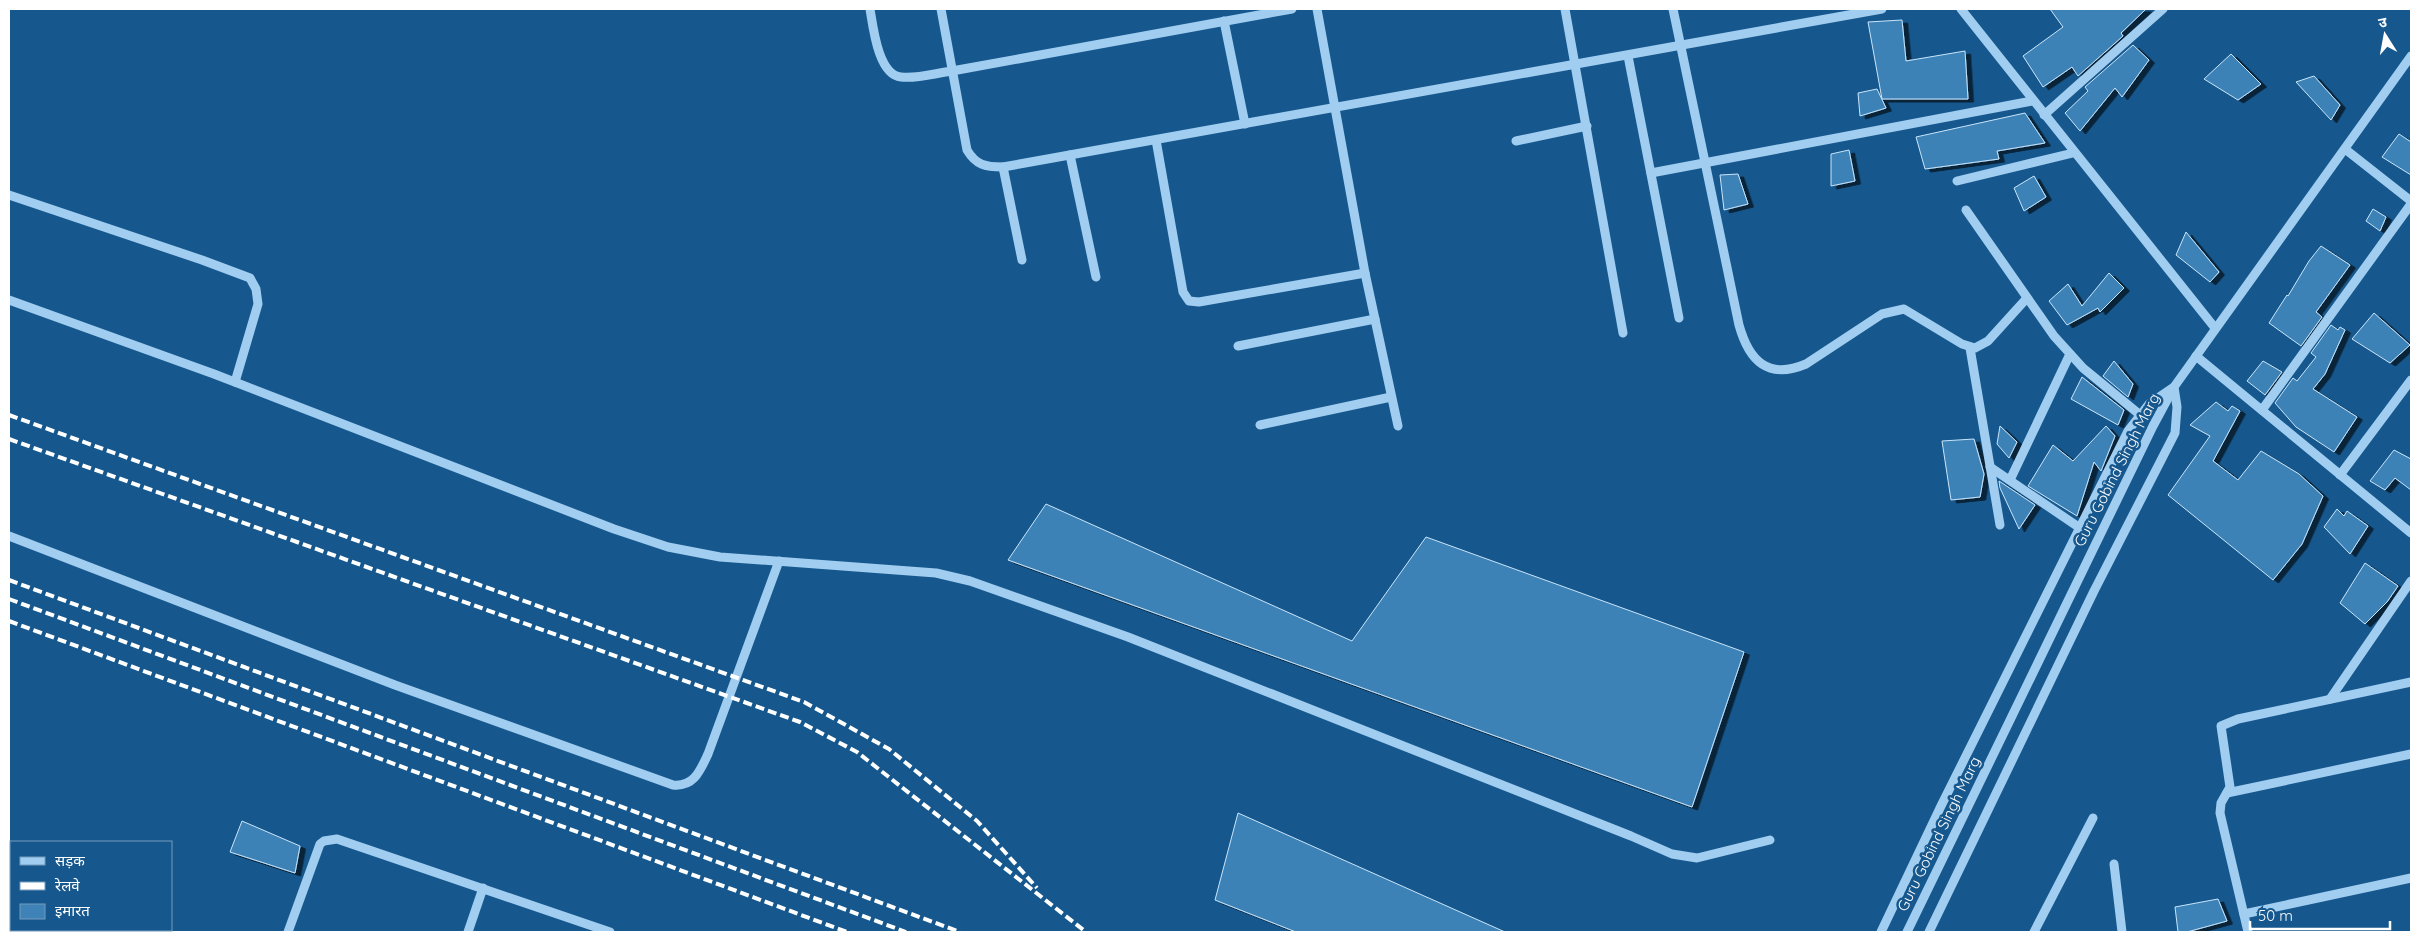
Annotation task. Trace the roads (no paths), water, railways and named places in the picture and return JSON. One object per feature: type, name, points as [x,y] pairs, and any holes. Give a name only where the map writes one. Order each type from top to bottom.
[{"type":"street","points":[[870,9],[882,59],[892,73],[902,78],[952,71],[1292,9]]},
{"type":"street","points":[[942,9],[967,150],[972,158],[981,165],[1002,167],[1882,9]]},
{"type":"street","points":[[1317,9],[1365,273],[1398,426]]},
{"type":"street","points":[[1565,9],[1623,333]]},
{"type":"street","points":[[1673,9],[1741,332],[1754,359],[1762,365],[1781,370],[1794,369],[1806,364],[1882,314],[1899,310],[1914,314],[1970,348],[1975,348],[1988,341],[2028,298]]},
{"type":"street","points":[[1961,9],[2032,101],[2215,328]]},
{"type":"street","points":[[2044,115],[2163,9]]},
{"type":"street","points":[[1224,22],[1245,124]]},
{"type":"street","points":[[1628,56],[1679,318]]},
{"type":"street","name":"Guru Gobind Singh Marg","points":[[1907,932],[2153,426],[2174,387],[2411,56]]},
{"type":"street","points":[[1651,173],[2032,101]]},
{"type":"street","points":[[1516,141],[1587,126]]},
{"type":"street","points":[[1156,140],[1183,292],[1189,301],[1199,302],[1365,273]]},
{"type":"street","points":[[2262,410],[2411,202],[2344,149]]},
{"type":"street","points":[[1958,181],[2073,152]]},
{"type":"street","points":[[1070,155],[1096,277]]},
{"type":"street","points":[[1002,167],[1022,260]]},
{"type":"street","points":[[9,195],[250,278],[256,289],[258,304],[235,382]]},
{"type":"street","points":[[1966,210],[2054,336],[2083,368],[2139,414]]},
{"type":"street","points":[[9,300],[235,382],[614,529],[668,547],[720,557],[936,573],[970,581],[1128,637],[1631,836],[1672,854],[1697,858],[1770,840]]},
{"type":"street","points":[[1238,346],[1375,320]]},
{"type":"street","points":[[1970,348],[2000,525]]},
{"type":"street","points":[[2010,480],[2070,354]]},
{"type":"street","points":[[2196,356],[2411,533]]},
{"type":"street","points":[[2340,475],[2411,380]]},
{"type":"street","points":[[1881,932],[1941,806],[2128,431],[2139,414],[2149,404],[2174,387],[2177,407],[2175,433],[2094,591],[1929,932]]},
{"type":"street","points":[[1260,425],[1392,397]]},
{"type":"street","points":[[1990,467],[2080,528]]},
{"type":"street","points":[[9,536],[395,685],[673,785],[682,786],[690,782],[699,773],[708,754],[778,561]]},
{"type":"street","points":[[2330,699],[2411,580]]},
{"type":"street","points":[[2248,932],[2220,813],[2221,803],[2227,793],[2229,780],[2221,726],[2238,719],[2411,682]]},
{"type":"street","points":[[2227,793],[2411,754]]},
{"type":"street","points":[[2034,932],[2093,818]]},
{"type":"street","points":[[288,932],[317,851],[324,841],[331,839],[344,841],[605,931]]},
{"type":"street","points":[[2114,864],[2122,932]]},
{"type":"street","points":[[2244,914],[2411,878]]},
{"type":"street","points":[[468,932],[483,888]]},
{"type":"railway","points":[[9,415],[804,702],[889,749],[977,821],[1037,888]]},
{"type":"railway","points":[[9,439],[800,722],[857,752],[1086,932]]},
{"type":"railway","points":[[9,580],[960,932]]},
{"type":"railway","points":[[9,599],[906,932]]},
{"type":"railway","points":[[9,621],[847,932]]}]
